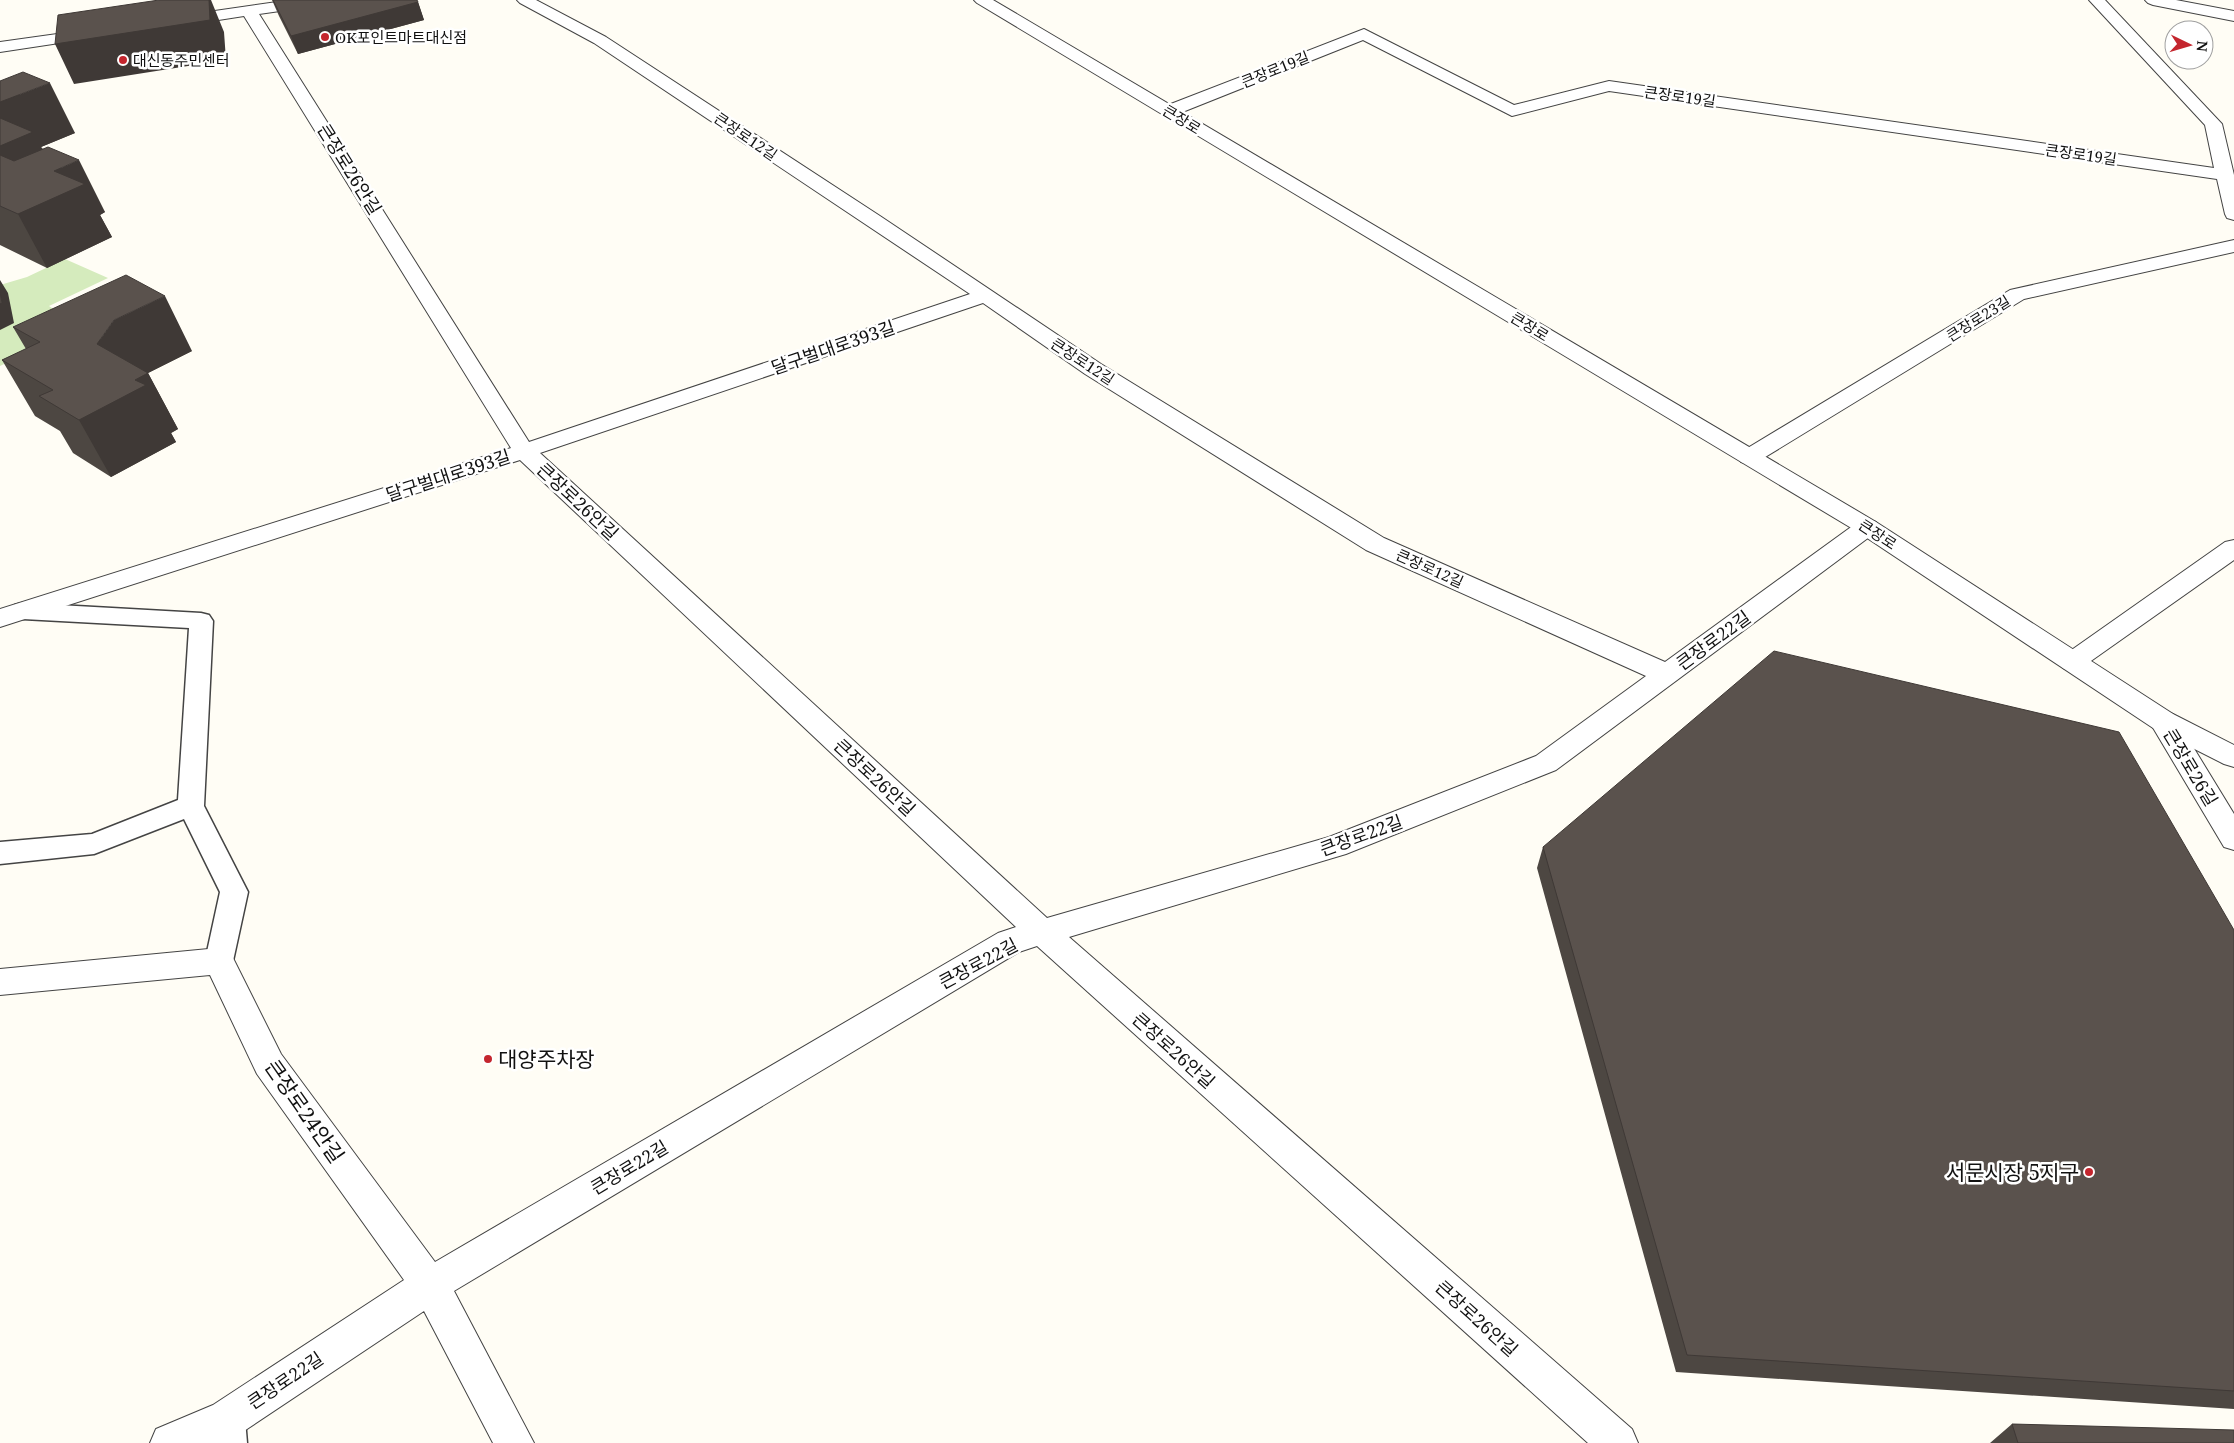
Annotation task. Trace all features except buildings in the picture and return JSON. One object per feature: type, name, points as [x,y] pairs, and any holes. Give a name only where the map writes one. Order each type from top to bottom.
[{"type":"street","points":[[164,23],[322,0]]},
{"type":"street","name":"큰장로12길","points":[[525,0],[600,40],[1094,369],[1375,544],[1667,674]]},
{"type":"street","name":"큰장로","points":[[982,0],[1867,527],[2163,721],[2234,757]]},
{"type":"street","points":[[2097,0],[2213,124],[2234,214]]},
{"type":"street","points":[[2153,0],[2234,16]]},
{"type":"street","name":"큰장로26안길","points":[[249,11],[524,451],[1043,933],[1618,1443]]},
{"type":"street","points":[[0,47],[106,32]]},
{"type":"street","name":"큰장로19길","points":[[1169,111],[1364,34],[1512,112],[1609,86],[2224,175]]},
{"type":"street","name":"큰장로23길","points":[[1749,457],[2017,294],[2234,246]]},
{"type":"street","name":"달구벌대로393길","points":[[0,618],[524,451],[985,296]]},
{"type":"street","name":"큰장로22길","points":[[170,1443],[228,1431],[430,1284],[1009,942],[1336,846],[1546,763],[1867,527]]},
{"type":"street","points":[[2072,662],[2234,548]]},
{"type":"street","name":"큰장로26길","points":[[2163,721],[2234,839]]},
{"type":"street","points":[[0,982],[219,961]]},
{"type":"street","name":"큰장로24안길","points":[[219,961],[269,1064],[430,1284],[514,1443]]},
{"type":"lane","name":"달구벌대로393길","points":[[24,611],[201,621],[191,806],[234,892],[219,961]]},
{"type":"lane","points":[[0,853],[94,844],[191,806]]},
{"type":"green space","points":[[65,259],[108,278],[49,306],[80,327],[0,366],[0,285],[27,277]]},
{"type":"place","name":"OK포인트마트대신점","points":[[325,37]]},
{"type":"place","name":"대신동주민센터","points":[[123,60]]},
{"type":"place","name":"대양주차장","points":[[488,1059]]},
{"type":"place","name":"서문시장 5지구","points":[[2089,1172]]}]
